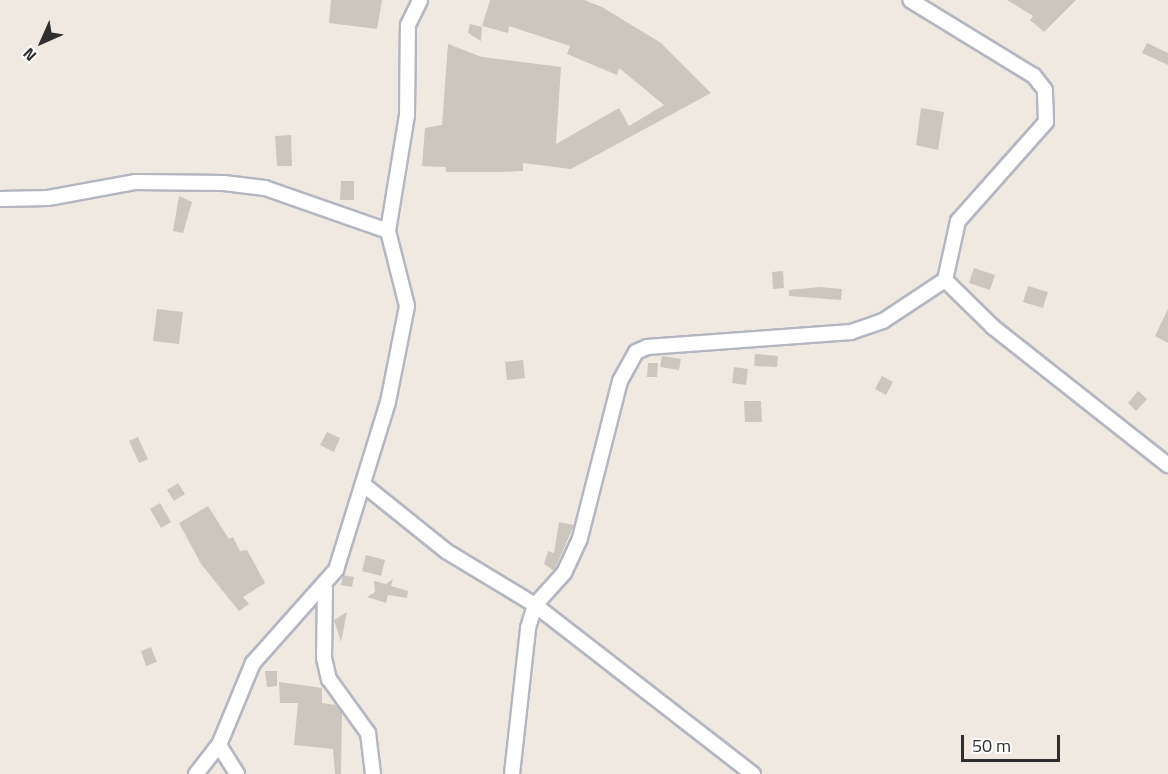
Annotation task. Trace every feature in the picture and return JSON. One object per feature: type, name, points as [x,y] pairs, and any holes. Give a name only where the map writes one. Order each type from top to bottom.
[{"type":"street","points":[[196,774],[219,745],[253,663],[325,588],[364,485],[404,329],[407,306],[388,231],[407,115],[408,25],[420,0]]},
{"type":"street","points":[[512,774],[522,666],[535,605],[564,573],[580,538],[620,381],[636,352],[647,347],[851,332],[883,321],[945,280],[958,221],[1038,134],[1049,108],[1045,90],[1016,60],[910,0]]},
{"type":"street","points":[[0,199],[48,198],[135,182],[224,183],[266,188],[388,231]]},
{"type":"street","points":[[945,280],[993,327],[1168,465]]},
{"type":"street","points":[[364,485],[446,550],[535,605],[753,774]]},
{"type":"street","points":[[325,588],[329,679],[368,733],[373,774]]},
{"type":"street","points":[[219,745],[237,774]]},
{"type":"building","points":[[331,0],[382,0],[377,29],[329,23]]},
{"type":"building","points":[[490,0],[584,0],[602,7],[661,43],[711,93],[571,169],[523,163],[523,171],[446,172],[446,167],[422,166],[425,128],[442,125],[448,44],[482,57],[561,67],[556,144],[619,108],[629,126],[664,105],[619,68],[617,75],[567,54],[570,46],[509,26],[508,33],[482,26]]},
{"type":"building","points":[[1007,0],[1076,0],[1044,32],[1030,20],[1033,16]]},
{"type":"building","points":[[470,24],[482,27],[481,41],[468,33]]},
{"type":"building","points":[[1147,43],[1168,53],[1168,65],[1142,53]]},
{"type":"building","points":[[921,108],[944,112],[938,150],[916,145]]},
{"type":"building","points":[[291,135],[292,166],[277,166],[275,136]]},
{"type":"building","points":[[341,181],[354,181],[354,200],[340,200]]},
{"type":"building","points":[[179,196],[192,202],[183,233],[173,231]]},
{"type":"building","points":[[974,268],[995,275],[990,290],[969,283]]},
{"type":"building","points":[[783,271],[784,288],[773,289],[772,272]]},
{"type":"building","points":[[1028,286],[1048,292],[1043,308],[1023,302]]},
{"type":"building","points":[[820,287],[842,289],[841,300],[789,296],[789,290]]},
{"type":"building","points":[[157,309],[183,312],[179,344],[153,341]]},
{"type":"building","points":[[1168,309],[1168,343],[1155,336]]},
{"type":"building","points":[[755,354],[778,356],[777,367],[754,366]]},
{"type":"building","points":[[662,356],[681,359],[679,370],[660,367]]},
{"type":"building","points":[[523,360],[525,378],[507,380],[505,362]]},
{"type":"building","points":[[648,363],[658,363],[657,377],[647,377]]},
{"type":"building","points":[[734,367],[748,369],[746,385],[732,383]]},
{"type":"building","points":[[882,376],[893,382],[886,395],[875,389]]},
{"type":"building","points":[[1138,391],[1147,399],[1136,411],[1128,403]]},
{"type":"building","points":[[744,401],[761,401],[762,422],[745,422]]},
{"type":"building","points":[[327,432],[340,438],[334,452],[320,445]]},
{"type":"building","points":[[138,437],[148,459],[139,463],[129,441]]},
{"type":"building","points":[[178,483],[185,494],[174,501],[167,490]]},
{"type":"building","points":[[160,503],[171,522],[161,528],[150,509]]},
{"type":"building","points":[[208,506],[229,539],[233,537],[240,551],[247,550],[265,583],[243,597],[249,604],[239,611],[201,564],[179,523]]},
{"type":"building","points":[[559,522],[574,525],[554,571],[544,564],[548,551],[554,553]]},
{"type":"building","points":[[366,555],[385,560],[381,576],[362,571]]},
{"type":"building","points":[[343,575],[354,577],[352,587],[341,585]]},
{"type":"building","points":[[393,579],[391,586],[408,591],[407,598],[388,595],[386,603],[367,597],[375,592],[374,581],[386,584]]},
{"type":"building","points":[[347,612],[341,642],[334,620]]},
{"type":"building","points":[[151,647],[157,662],[146,666],[141,651]]},
{"type":"building","points":[[265,671],[277,671],[277,686],[267,687]]},
{"type":"building","points":[[279,682],[322,688],[322,703],[336,705],[342,712],[341,774],[335,774],[333,749],[294,745],[298,703],[280,703]]}]
